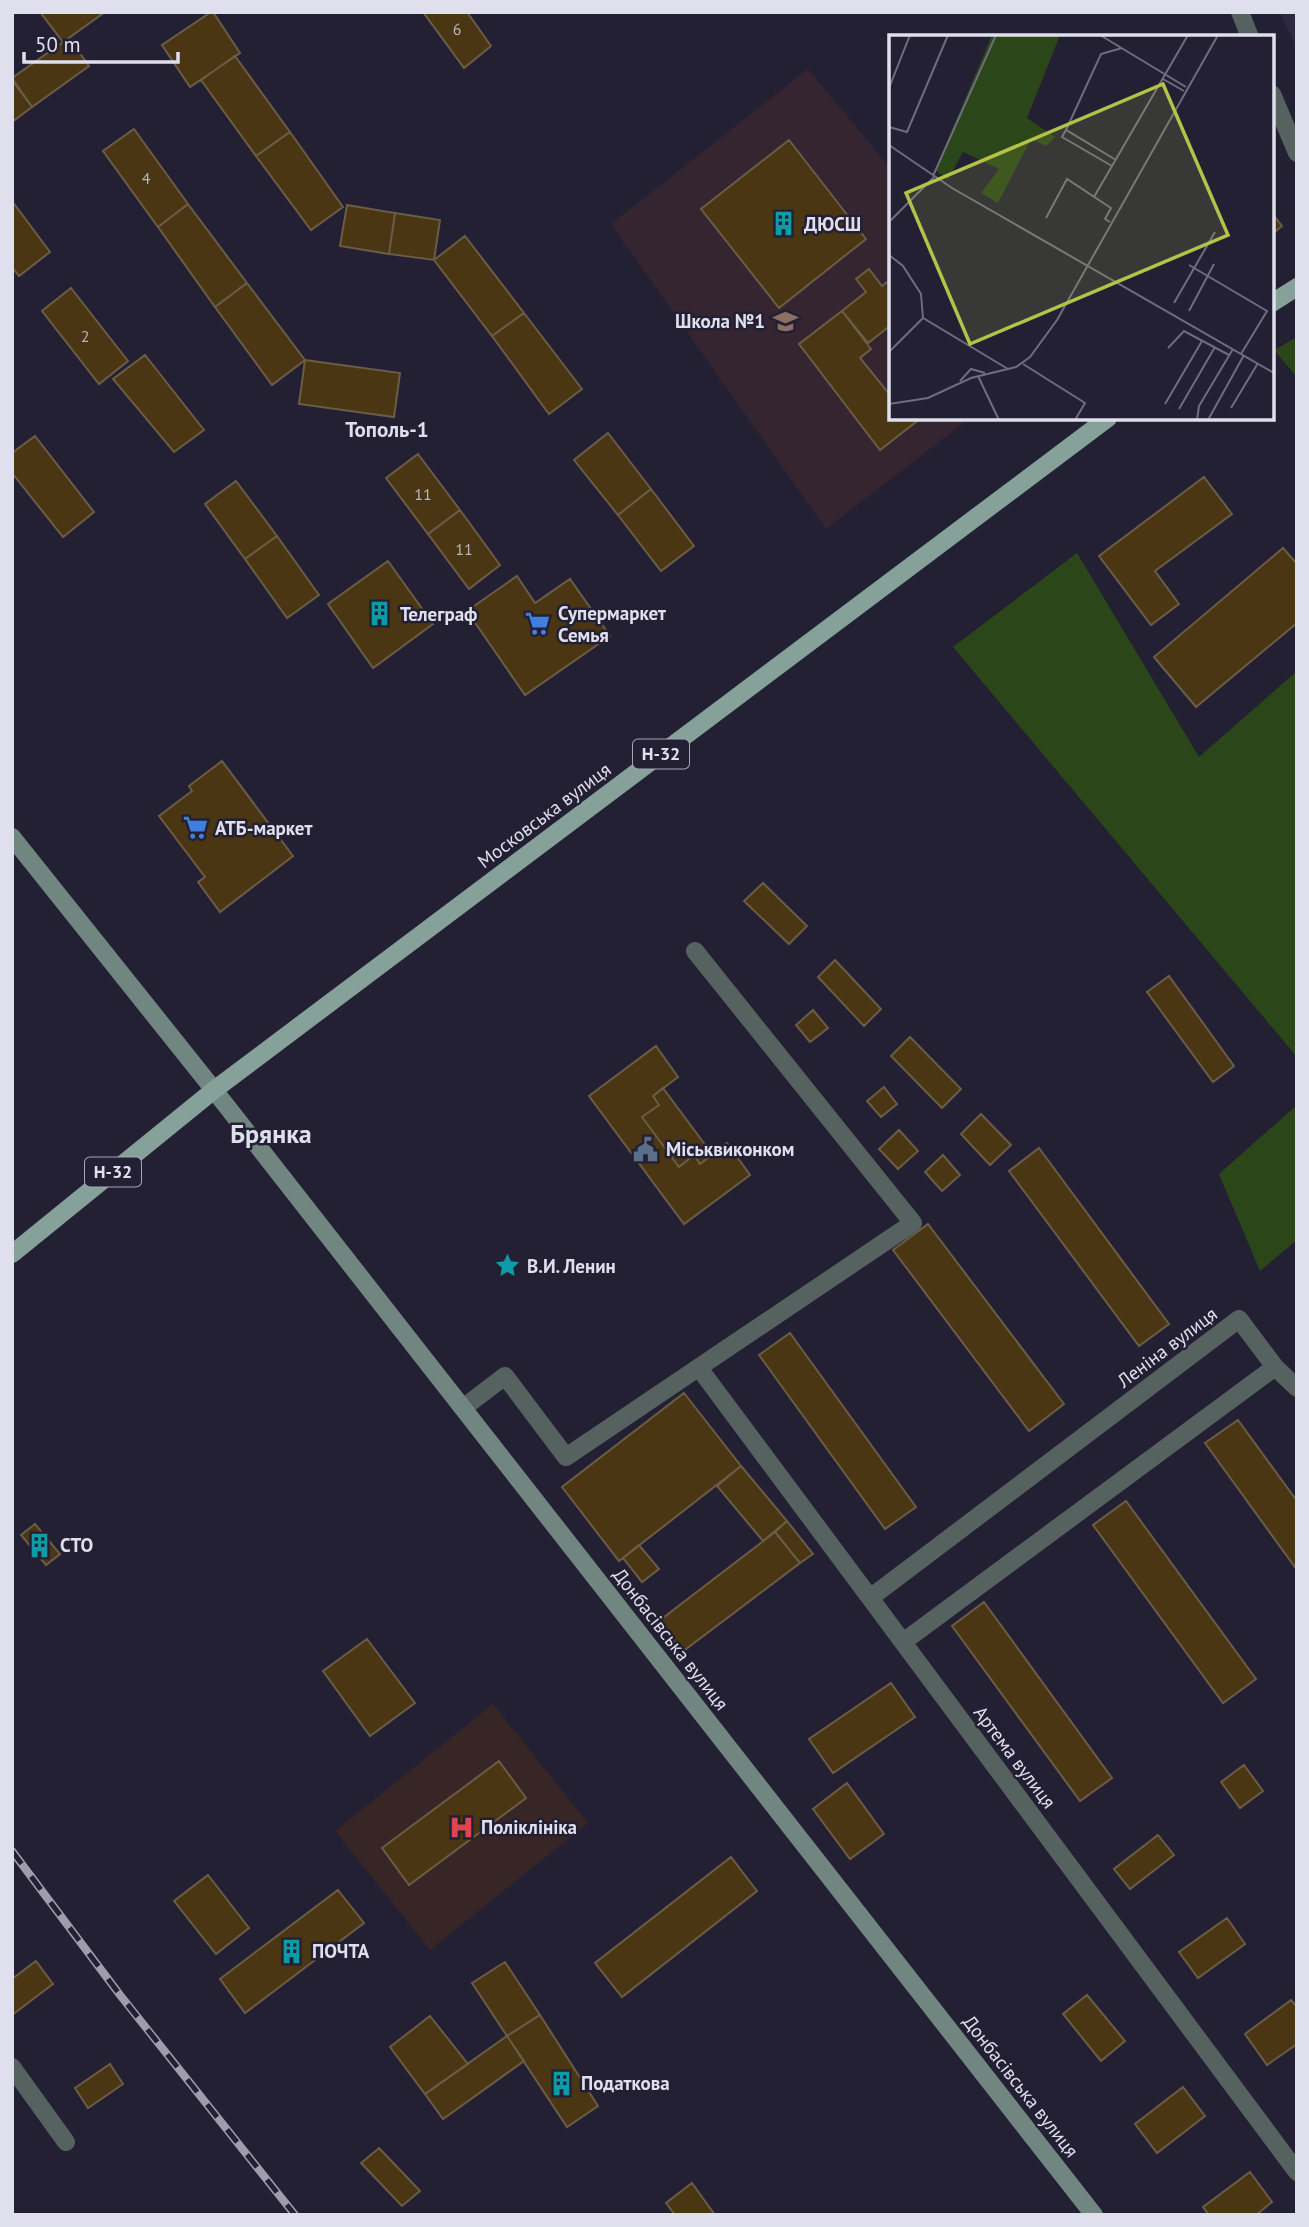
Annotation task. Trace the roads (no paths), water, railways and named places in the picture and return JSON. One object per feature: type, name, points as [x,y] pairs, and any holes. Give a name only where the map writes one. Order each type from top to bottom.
[{"type":"main road","points":[[1274,302],[1297,286]]},
{"type":"main road","name":"Московська вулиця","points":[[12,1254],[214,1090],[1105,420]]},
{"type":"street","points":[[1240,12],[1249,35]]},
{"type":"street","points":[[1274,99],[1297,153]]},
{"type":"street","name":"Донбасівська вулиця","points":[[12,837],[214,1090],[1094,2215]]},
{"type":"street","points":[[463,1408],[505,1376],[566,1457],[913,1223],[695,951]]},
{"type":"street","name":"Леніна вулиця","points":[[870,1598],[1239,1319],[1276,1367]]},
{"type":"street","points":[[903,1642],[1276,1367],[1297,1388]]},
{"type":"street","name":"Артема вулиця","points":[[699,1368],[1297,2172]]},
{"type":"street","points":[[12,2067],[66,2142]]},
{"type":"railway","points":[[12,1851],[120,1995],[295,2215]]},
{"type":"place","name":"ДЮСШ","points":[[784,224]]},
{"type":"place","name":"Школа №1","points":[[785,321]]},
{"type":"place","name":"Телеграф","points":[[380,614]]},
{"type":"place","name":"Супермаркет Семья","points":[[538,624]]},
{"type":"place","name":"АТБ-маркет","points":[[195,828]]},
{"type":"place","name":"Міськвиконком","points":[[646,1149]]},
{"type":"place","name":"В.И. Ленин","points":[[507,1266]]},
{"type":"place","name":"СТО","points":[[40,1545]]},
{"type":"place","name":"Поліклініка","points":[[461,1827]]},
{"type":"place","name":"ПОЧТА","points":[[292,1951]]},
{"type":"place","name":"Податкова","points":[[561,2083]]},
{"type":"district","name":"Тополь-1","points":[[387,430]]},
{"type":"district","name":"Брянка","points":[[271,1134]]}]
